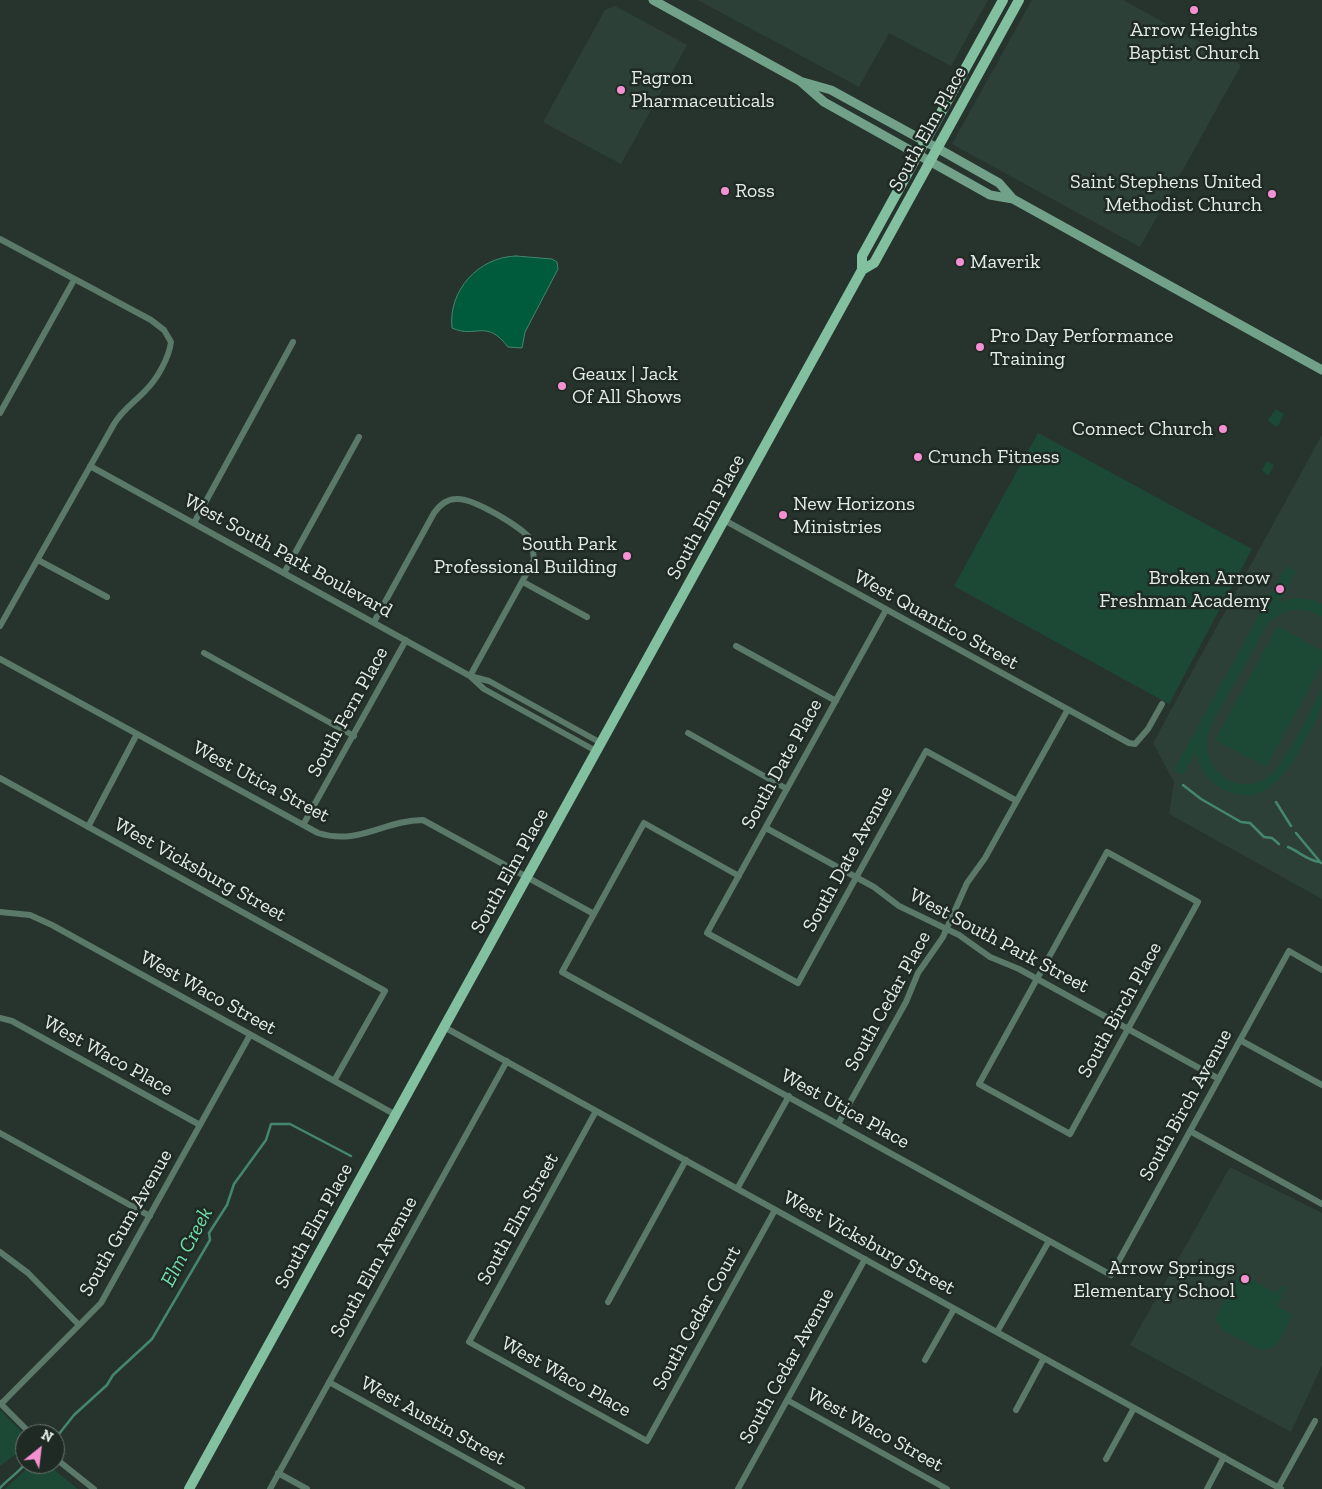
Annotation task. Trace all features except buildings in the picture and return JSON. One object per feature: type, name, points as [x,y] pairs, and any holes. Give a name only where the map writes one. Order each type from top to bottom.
[{"type":"main road","points":[[653,0],[800,81],[824,102],[990,195],[1013,200],[1321,367]]},
{"type":"main road","name":"South Elm Place","points":[[189,1489],[862,270],[862,256],[1003,0]]},
{"type":"main road","name":"South Elm Place","points":[[862,270],[874,263],[1019,0]]},
{"type":"main road","points":[[989,24],[1002,31]]},
{"type":"main road","points":[[800,81],[831,90],[925,141],[998,183],[1013,200]]},
{"type":"street","points":[[0,239],[151,320],[164,330],[171,342],[169,352],[154,380],[142,394],[123,409],[0,626]]},
{"type":"street","points":[[0,413],[74,280]]},
{"type":"street","points":[[194,523],[293,342]]},
{"type":"street","points":[[284,572],[359,437]]},
{"type":"street","name":"West South Park Boulevard","points":[[90,466],[470,676],[489,681],[598,747]]},
{"type":"street","points":[[374,622],[434,513],[446,502],[456,499],[467,500],[521,529],[532,541],[534,560],[470,676]]},
{"type":"street","name":"West Quantico Street","points":[[724,520],[1114,736],[1134,744],[1148,729],[1162,704]]},
{"type":"street","points":[[38,560],[107,597]]},
{"type":"street","points":[[523,582],[588,617]]},
{"type":"street","name":"South Date Place","points":[[798,983],[707,933],[886,610]]},
{"type":"street","name":"South Fern Place","points":[[303,825],[406,640]]},
{"type":"street","points":[[736,646],[836,701]]},
{"type":"street","points":[[204,653],[354,736]]},
{"type":"street","name":"West Utica Street","points":[[0,658],[303,825],[328,836],[346,838],[409,821],[423,820],[594,914]]},
{"type":"street","name":"South Cedar Place","points":[[838,1124],[906,1002],[918,973],[947,928],[967,883],[985,858],[1067,711]]},
{"type":"street","points":[[688,733],[787,789]]},
{"type":"street","points":[[88,827],[137,734]]},
{"type":"street","name":"South Date Avenue","points":[[798,983],[926,751],[1017,801]]},
{"type":"street","name":"West Vicksburg Street","points":[[0,778],[385,991],[334,1081]]},
{"type":"street","points":[[594,914],[644,823],[739,876]]},
{"type":"street","name":"West South Park Street","points":[[766,828],[856,878],[899,906],[947,928],[990,957],[1037,979],[1219,1080]]},
{"type":"street","name":"South Birch Place","points":[[1107,852],[1198,902],[1070,1134],[979,1084],[1037,979],[1107,852]]},
{"type":"street","name":"West Waco Street","points":[[0,912],[18,912],[46,922],[396,1115]]},
{"type":"street","name":"West Utica Place","points":[[594,914],[562,972],[1111,1275]]},
{"type":"street","name":"South Birch Avenue","points":[[1111,1275],[1289,951],[1322,970]]},
{"type":"street","name":"West Waco Place","points":[[0,1018],[12,1021],[200,1125]]},
{"type":"street","name":"West Vicksburg Street","points":[[444,1027],[1279,1488]]},
{"type":"street","name":"South Gum Avenue","points":[[0,1403],[79,1326],[108,1293],[250,1035]]},
{"type":"street","points":[[1240,1040],[1322,1084]]},
{"type":"street","name":"South Elm Avenue","points":[[270,1489],[507,1061]]},
{"type":"street","points":[[737,1189],[789,1096]]},
{"type":"street","name":"South Elm Street","points":[[469,1342],[596,1111]]},
{"type":"street","points":[[1190,1131],[1322,1204]]},
{"type":"street","points":[[0,1133],[150,1216]]},
{"type":"street","points":[[608,1302],[686,1160]]},
{"type":"street","name":"South Cedar Court","points":[[647,1441],[775,1210]]},
{"type":"street","points":[[997,1332],[1049,1241]]},
{"type":"street","points":[[0,1252],[28,1272],[79,1326]]},
{"type":"street","name":"South Cedar Avenue","points":[[738,1489],[865,1259]]},
{"type":"street","points":[[925,1360],[954,1309]]},
{"type":"street","name":"West Waco Place","points":[[469,1342],[647,1441]]},
{"type":"street","points":[[1016,1410],[1044,1358]]},
{"type":"street","name":"West Austin Street","points":[[329,1382],[522,1489]]},
{"type":"street","name":"West Waco Street","points":[[787,1400],[947,1489]]},
{"type":"street","points":[[0,1403],[21,1424]]},
{"type":"street","points":[[1106,1459],[1134,1408]]},
{"type":"street","points":[[1279,1488],[1315,1421]]},
{"type":"street","points":[[1206,1489],[1224,1458]]},
{"type":"street","points":[[65,1466],[94,1489]]},
{"type":"street","points":[[278,1473],[307,1489]]},
{"type":"shaded area","points":[[698,0],[988,0],[951,66],[889,33],[859,87]]},
{"type":"shaded area","points":[[1032,0],[1123,0],[1241,65],[1140,247],[952,144]]},
{"type":"shaded area","name":"Fagron Pharmaceuticals","points":[[615,6],[687,45],[621,164],[543,122],[605,10]]},
{"type":"shaded area","points":[[516,256],[552,259],[557,262],[558,269],[525,332],[522,348],[508,347],[500,338],[487,331],[468,332],[452,328],[452,314],[455,301],[460,289],[468,278],[489,262]]},
{"type":"shaded area","points":[[1276,409],[1284,414],[1278,426],[1274,426],[1268,420]]},
{"type":"shaded area","points":[[1038,433],[1252,549],[1169,704],[954,586]]},
{"type":"shaded area","name":"Broken Arrow Freshman Academy","points":[[1322,435],[1322,899],[1169,814],[1174,782],[1153,743]]},
{"type":"shaded area","points":[[1267,461],[1274,465],[1268,476],[1262,470]]},
{"type":"shaded area","points":[[1286,566],[1296,571],[1279,602],[1300,598],[1311,600],[1322,604],[1322,617],[1308,611],[1294,610],[1280,614],[1268,624],[1211,725],[1207,739],[1208,753],[1213,765],[1221,775],[1232,782],[1244,784],[1257,782],[1270,775],[1298,735],[1322,689],[1321,706],[1311,731],[1280,778],[1261,793],[1237,794],[1222,789],[1208,778],[1199,764],[1196,753],[1183,775],[1174,770]]},
{"type":"shaded area","points":[[1278,626],[1322,651],[1322,665],[1266,767],[1215,740]]},
{"type":"shaded area","name":"Arrow Springs Elementary School","points":[[1230,1167],[1322,1213],[1322,1365],[1291,1432],[1130,1345]]},
{"type":"shaded area","points":[[1242,1274],[1276,1293],[1281,1286],[1286,1288],[1277,1306],[1292,1315],[1281,1338],[1267,1350],[1261,1350],[1223,1330],[1216,1321],[1217,1315],[1238,1277]]},
{"type":"shaded area","points":[[0,1410],[15,1425],[15,1455],[0,1466]]},
{"type":"shaded area","points":[[21,1474],[59,1474],[78,1489],[5,1489]]},
{"type":"waterway","points":[[1183,785],[1201,799],[1241,822],[1250,823],[1264,837],[1272,838],[1279,844]]},
{"type":"waterway","points":[[1276,802],[1291,826]]},
{"type":"waterway","points":[[1296,833],[1321,863]]},
{"type":"waterway","points":[[1288,847],[1320,862]]},
{"type":"waterway","name":"Elm Creek","points":[[65,1426],[74,1415],[107,1385],[113,1375],[152,1339],[210,1240],[209,1233],[227,1205],[234,1184],[266,1140],[271,1124],[290,1124],[351,1156]]},
{"type":"waterway","name":"Elm Creek","points":[[0,1488],[16,1474]]},
{"type":"place","name":"Arrow Heights Baptist Church","points":[[1194,10]]},
{"type":"place","name":"Fagron Pharmaceuticals","points":[[621,90]]},
{"type":"place","name":"Ross","points":[[725,191]]},
{"type":"place","name":"Saint Stephens United Methodist Church","points":[[1272,194]]},
{"type":"place","name":"Maverik","points":[[960,262]]},
{"type":"place","name":"Pro Day Performance Training","points":[[980,347]]},
{"type":"place","name":"Geaux | Jack Of All Shows","points":[[562,386]]},
{"type":"place","name":"Connect Church","points":[[1223,429]]},
{"type":"place","name":"Crunch Fitness","points":[[918,457]]},
{"type":"place","name":"New Horizons Ministries","points":[[783,515]]},
{"type":"place","name":"South Park Professional Building","points":[[627,556]]},
{"type":"place","name":"Broken Arrow Freshman Academy","points":[[1280,589]]},
{"type":"place","name":"Arrow Springs Elementary School","points":[[1245,1279]]}]
